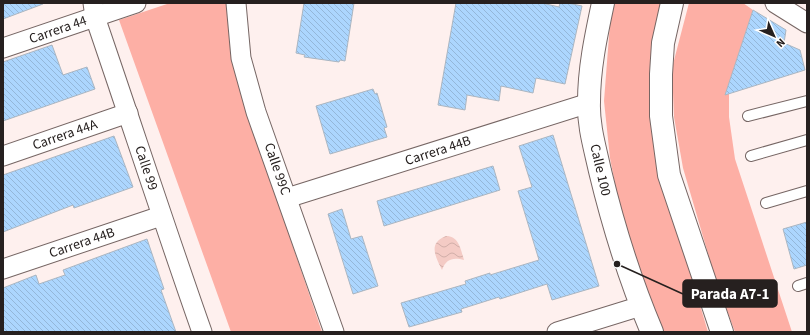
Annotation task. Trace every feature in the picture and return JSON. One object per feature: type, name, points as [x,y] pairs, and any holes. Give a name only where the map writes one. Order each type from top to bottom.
[{"type":"street","name":"Carrera 44","points":[[3,48],[94,10],[136,3]]},
{"type":"street","name":"Calle 99C","points":[[236,3],[241,58],[256,112],[334,332]]},
{"type":"street","name":"Calle 100","points":[[603,3],[593,48],[589,103],[593,140],[608,207],[641,306],[652,332]]},
{"type":"street","points":[[672,3],[663,43],[661,116],[669,175],[722,332]]},
{"type":"street","points":[[775,3],[807,23]]},
{"type":"street","name":"Calle 99","points":[[94,10],[161,216],[202,332]]},
{"type":"street","name":"Carrera 44B","points":[[287,198],[589,103]]},
{"type":"street","name":"Carrera 44A","points":[[3,156],[128,113]]},
{"type":"street","name":"Carrera 44B","points":[[3,269],[161,216]]},
{"type":"street","points":[[566,331],[641,306]]},
{"type":"lane","points":[[748,116],[807,101]]},
{"type":"lane","points":[[751,156],[807,140]]},
{"type":"lane","points":[[766,203],[807,191]]},
{"type":"shaded area","points":[[170,3],[228,3],[233,61],[322,332],[231,332],[119,20]]},
{"type":"shaded area","points":[[615,3],[663,3],[657,161],[708,332],[663,332],[649,297],[620,210],[610,158],[604,101],[610,23]]},
{"type":"shaded area","points":[[689,3],[743,3],[753,10],[729,85],[729,117],[735,159],[792,332],[735,332],[716,281],[683,168],[674,117],[672,68]]},
{"type":"water","points":[[446,236],[454,238],[457,241],[464,260],[450,260],[446,263],[442,270],[435,255],[435,246],[440,239]]},
{"type":"building","points":[[3,3],[43,3],[43,4],[3,19]]},
{"type":"building","points":[[304,3],[354,3],[345,61],[340,60],[339,62],[304,57],[305,55],[296,53]]},
{"type":"building","points":[[456,3],[542,3],[559,7],[560,3],[568,3],[582,6],[565,84],[536,78],[533,93],[501,86],[499,101],[467,95],[465,110],[438,105]]},
{"type":"building","points":[[753,10],[786,30],[784,43],[800,50],[805,70],[725,95]]},
{"type":"building","points":[[52,45],[63,75],[87,67],[95,89],[3,121],[3,62]]},
{"type":"building","points":[[373,89],[375,94],[377,93],[387,127],[384,128],[387,137],[330,154],[316,106]]},
{"type":"building","points":[[553,135],[599,286],[552,300],[547,284],[500,299],[499,297],[461,309],[462,312],[409,327],[401,303],[466,284],[465,281],[490,273],[490,275],[539,260],[518,191],[532,187],[519,146]]},
{"type":"building","points":[[114,136],[133,187],[74,208],[73,205],[3,232],[3,175]]},
{"type":"building","points":[[493,166],[500,190],[384,226],[377,201]]},
{"type":"building","points":[[342,209],[351,239],[362,236],[378,286],[353,294],[328,214]]},
{"type":"building","points":[[807,222],[807,265],[794,269],[783,229]]},
{"type":"building","points":[[147,239],[164,289],[161,290],[176,332],[3,332],[3,288],[36,275],[39,284],[65,275],[63,270]]},
{"type":"place","name":"Parada A7-1","points":[[617,264]]}]
